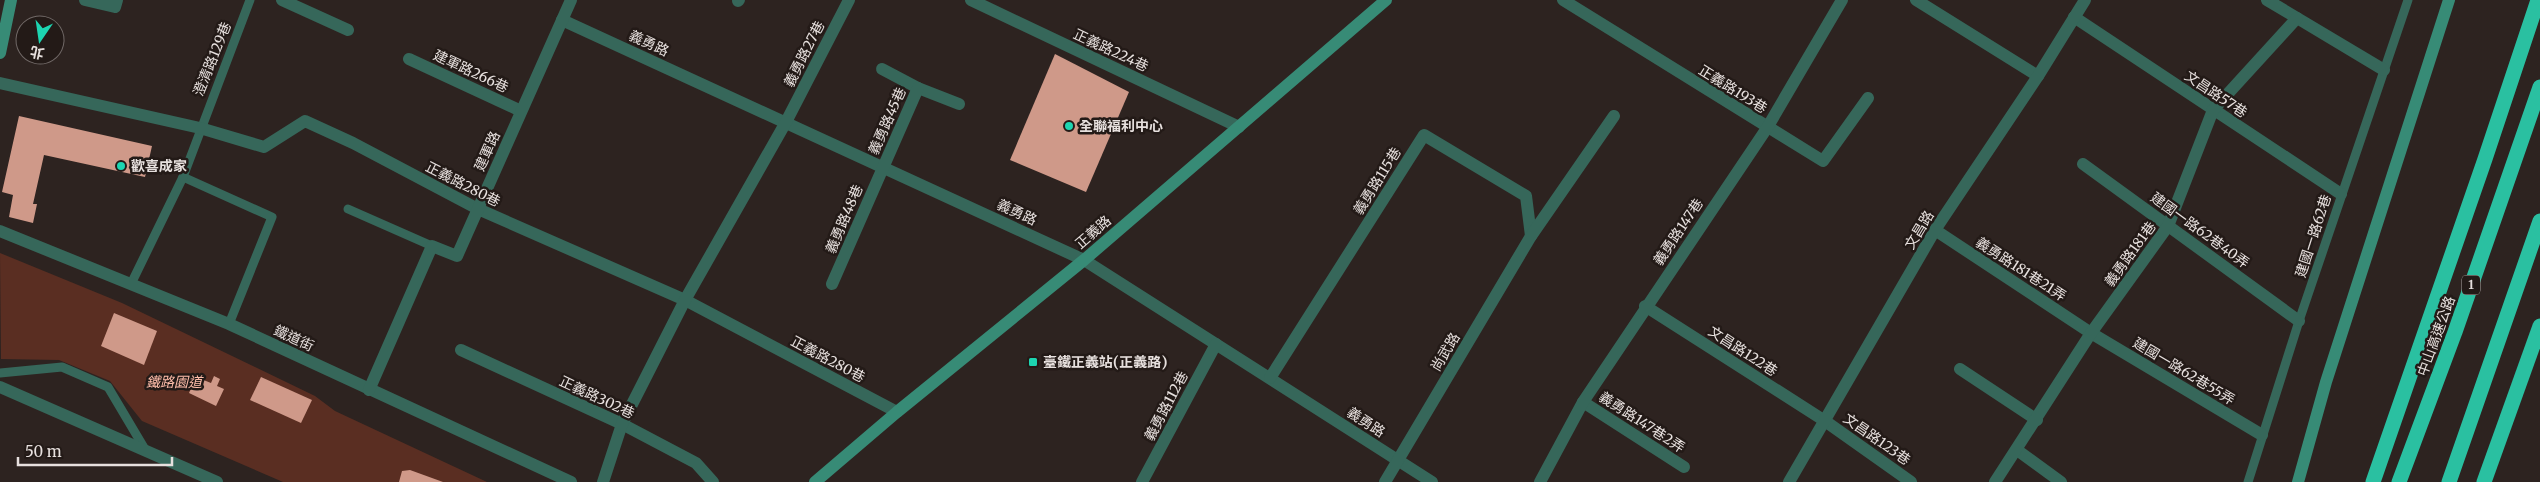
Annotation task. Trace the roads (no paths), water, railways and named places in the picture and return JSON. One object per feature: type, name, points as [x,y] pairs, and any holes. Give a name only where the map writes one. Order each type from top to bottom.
[{"type":"highway","points":[[2373,482],[2538,0]]},
{"type":"highway","name":"中山高速公路","points":[[2399,482],[2455,332],[2540,87]]},
{"type":"highway","points":[[2448,482],[2540,221]]},
{"type":"highway","points":[[2484,482],[2540,326]]},
{"type":"street","points":[[0,46],[11,0]]},
{"type":"street","points":[[0,53],[11,0]]},
{"type":"street","points":[[85,0],[114,7],[117,0]]},
{"type":"street","points":[[282,0],[348,30]]},
{"type":"street","name":"建軍路","points":[[432,246],[457,256],[571,0]]},
{"type":"street","name":"義勇路27巷","points":[[603,482],[622,424],[684,300],[786,122],[849,0]]},
{"type":"street","name":"正義路224巷","points":[[971,0],[1239,127]]},
{"type":"street","name":"正義路","points":[[815,482],[896,412],[1084,260],[1386,0]]},
{"type":"street","name":"正義路193巷","points":[[1563,0],[1823,162],[1868,98]]},
{"type":"street","name":"義勇路147巷","points":[[1540,482],[1583,402],[1645,306],[1767,128],[1842,0]]},
{"type":"street","points":[[1916,0],[2038,76]]},
{"type":"street","name":"文昌路","points":[[1790,482],[1935,230],[2038,76],[2085,0]]},
{"type":"street","points":[[2267,0],[2384,70]]},
{"type":"street","points":[[2298,482],[2332,364],[2449,0]]},
{"type":"street","name":"文昌路57巷","points":[[2074,17],[2341,194]]},
{"type":"street","name":"義勇路181巷","points":[[1996,482],[2091,333],[2168,226],[2213,110],[2297,18]]},
{"type":"street","name":"義勇路","points":[[562,20],[884,166],[1084,260],[1432,482]]},
{"type":"street","name":"建軍路266巷","points":[[409,59],[521,111]]},
{"type":"street","name":"義勇路45巷","points":[[882,69],[918,88],[960,104]]},
{"type":"street","name":"正義路280巷","points":[[0,83],[200,128],[264,147],[305,121],[353,143],[478,209],[684,300],[896,412]]},
{"type":"street","name":"義勇路45巷","points":[[884,166],[918,88]]},
{"type":"street","name":"尚武路","points":[[1385,482],[1531,236],[1614,116]]},
{"type":"street","name":"義勇路115巷","points":[[1270,378],[1424,135],[1526,196],[1531,236]]},
{"type":"street","name":"建國一路62巷40弄","points":[[2083,164],[2299,321]]},
{"type":"street","name":"義勇路48巷","points":[[832,284],[884,166]]},
{"type":"street","name":"義勇路181巷21弄","points":[[1935,230],[2091,333]]},
{"type":"street","name":"鐵道街","points":[[0,231],[229,324],[571,482]]},
{"type":"street","points":[[370,390],[432,246]]},
{"type":"street","name":"文昌路122巷","points":[[1645,306],[1825,421]]},
{"type":"street","name":"建國一路62巷55弄","points":[[2091,333],[2262,435]]},
{"type":"street","name":"義勇路112巷","points":[[1142,482],[1216,344]]},
{"type":"street","name":"正義路302巷","points":[[461,350],[622,424],[696,463],[713,482]]},
{"type":"street","points":[[1960,369],[2037,420]]},
{"type":"street","points":[[0,387],[217,482]]},
{"type":"street","name":"義勇路147巷2弄","points":[[1583,402],[1684,467]]},
{"type":"street","name":"文昌路123巷","points":[[1825,421],[1911,482]]},
{"type":"street","points":[[2017,450],[2061,482]]},
{"type":"lane","name":"澄清路129巷","points":[[132,284],[183,177],[250,0]]},
{"type":"lane","name":"建國一路62巷","points":[[2248,482],[2341,194],[2408,0]]},
{"type":"lane","points":[[183,177],[272,218],[229,324]]},
{"type":"lane","points":[[348,209],[432,246]]},
{"type":"lane","points":[[0,373],[62,367],[108,387],[146,451]]},
{"type":"place","name":"全聯福利中心","points":[[1069,126]]},
{"type":"place","name":"歡喜成家","points":[[121,166]]},
{"type":"place","name":"臺鐵正義站(正義路)","points":[[1033,362]]},
{"type":"park label","name":"鐵路園道","points":[[174,382]]}]
